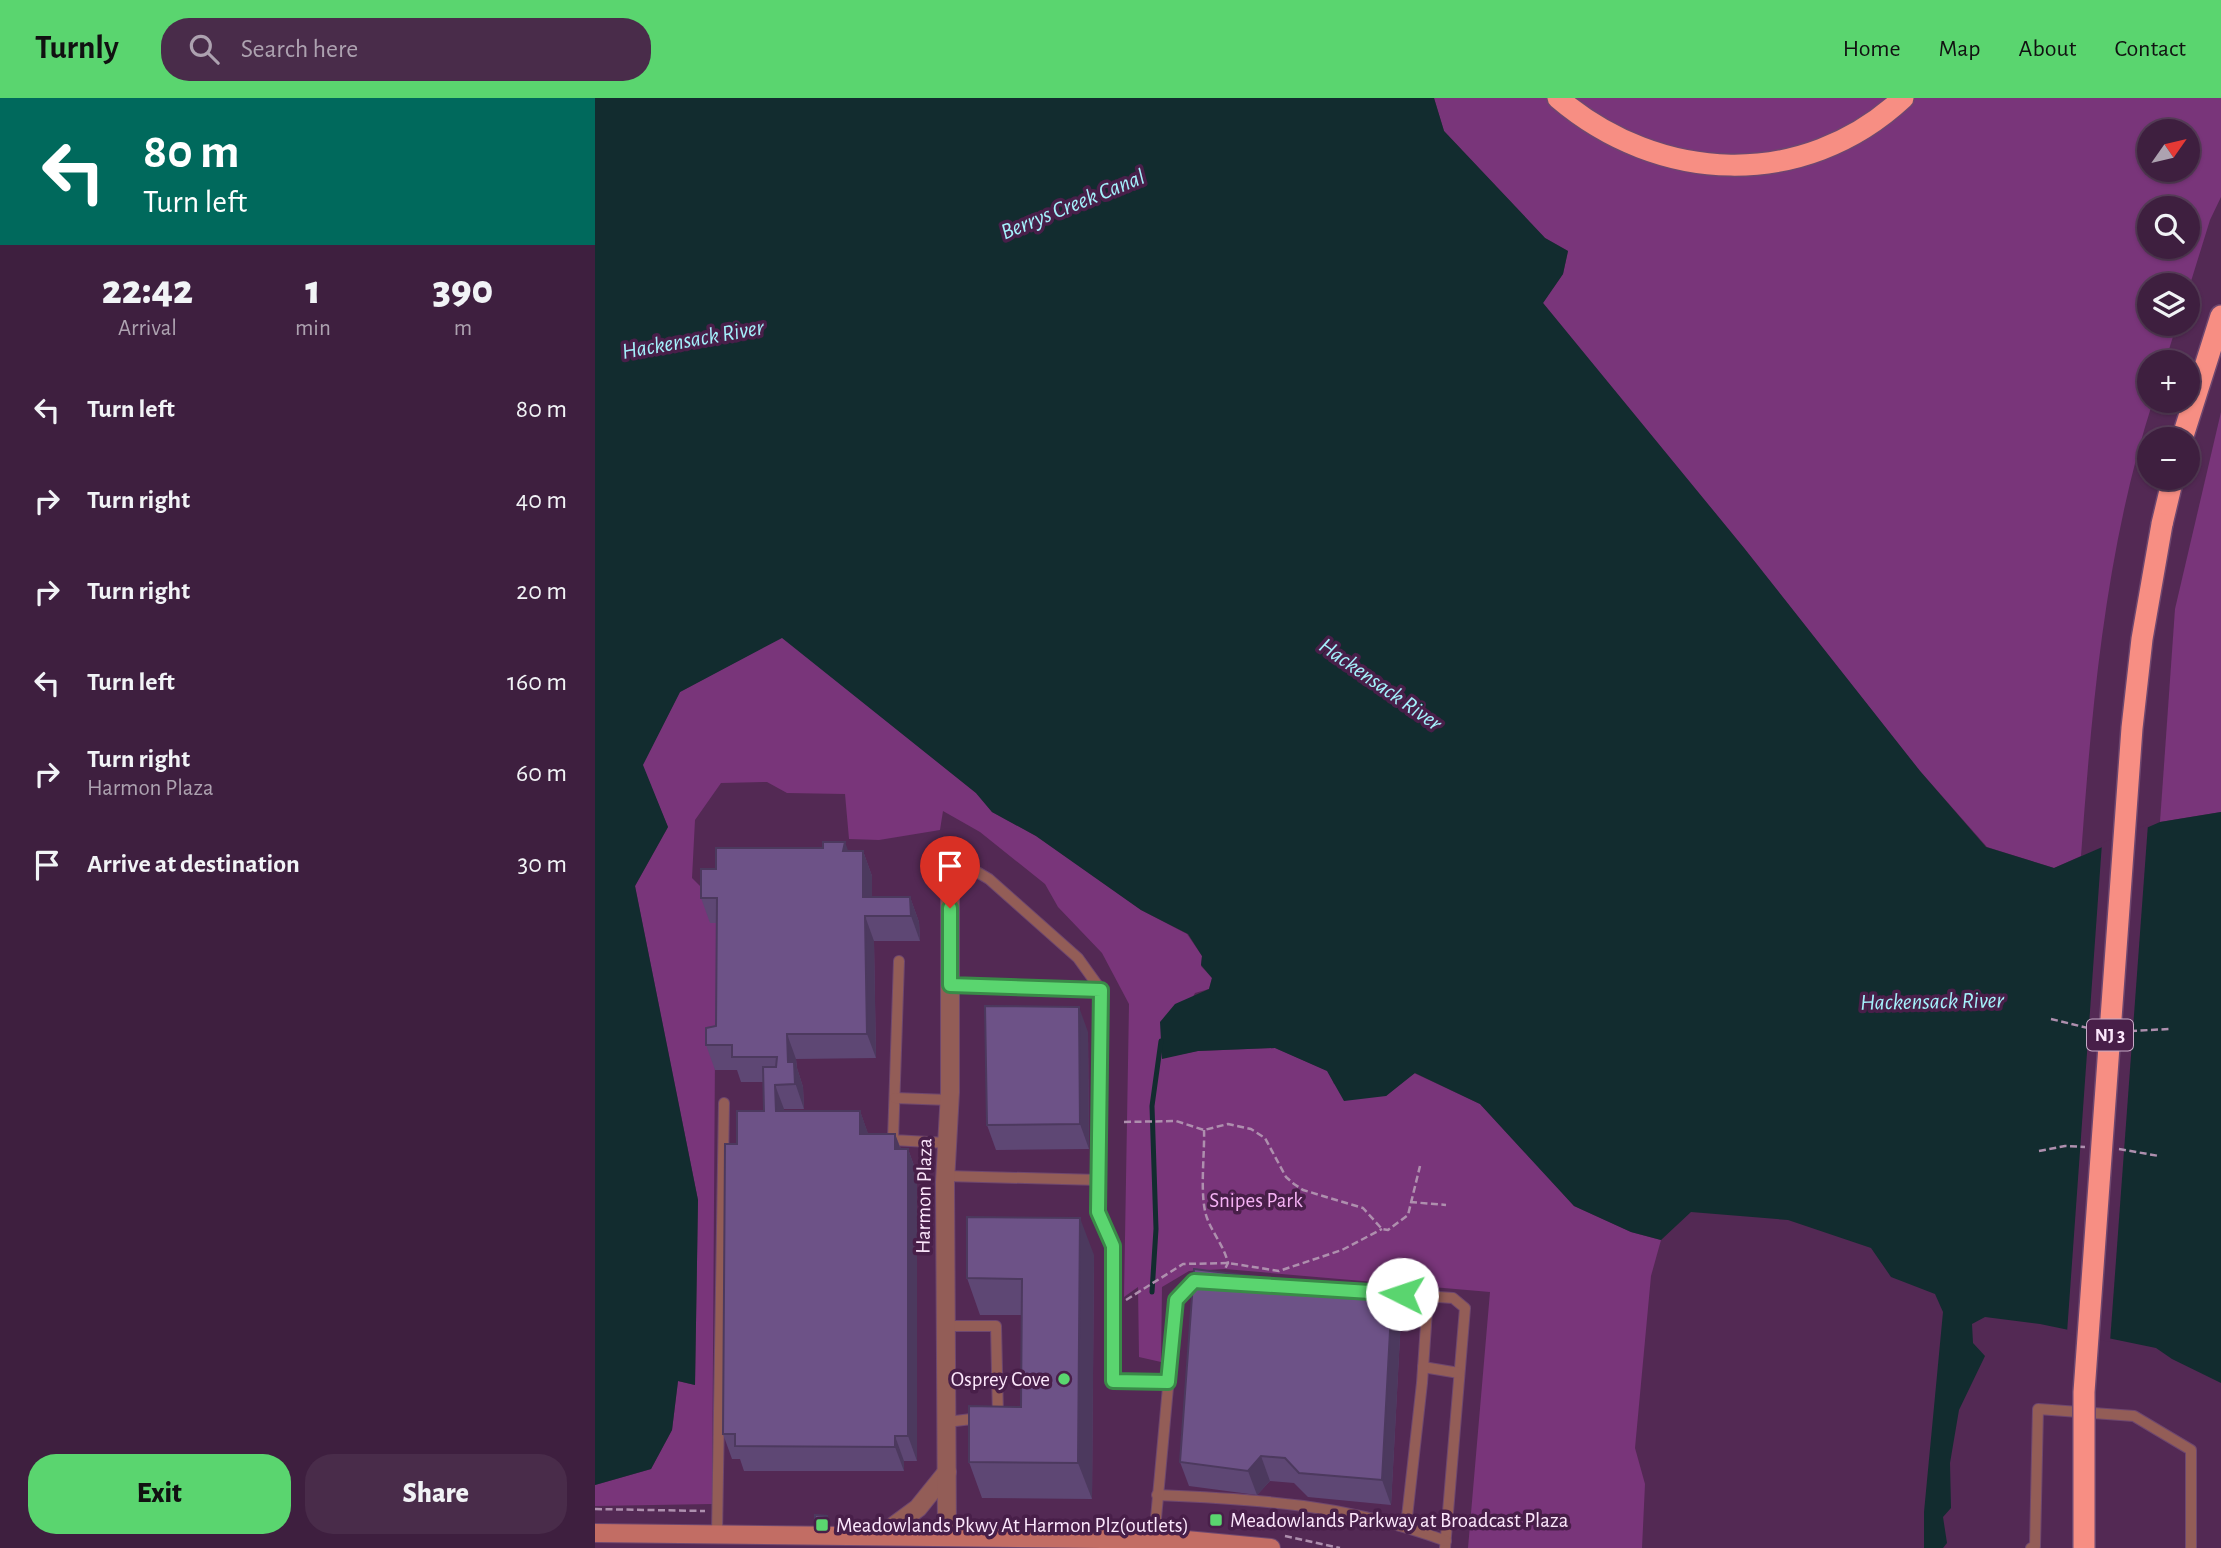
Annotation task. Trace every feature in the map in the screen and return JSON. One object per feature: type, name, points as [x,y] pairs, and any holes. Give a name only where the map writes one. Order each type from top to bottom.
[{"type":"highway","points":[[1557,98],[1618,137],[1660,155],[1707,165],[1744,166],[1775,163],[1811,153],[1872,123],[1903,98]]},
{"type":"highway","points":[[2186,427],[2221,316]]},
{"type":"highway","name":"NJ 3","points":[[2084,1548],[2084,1392],[2130,748],[2142,639],[2169,490]]},
{"type":"main road","points":[[595,1533],[1154,1540],[1271,1548]]},
{"type":"street","name":"Harmon Plaza","points":[[947,1536],[946,1176],[950,1100],[950,856]]},
{"type":"street","points":[[880,1536],[918,1508],[947,1472]]},
{"type":"lane","points":[[950,856],[989,879],[1078,958],[1101,990],[1098,1212],[1113,1246],[1113,1381],[1168,1382]]},
{"type":"lane","points":[[899,961],[894,1140],[947,1143]]},
{"type":"lane","points":[[950,985],[1101,990]]},
{"type":"lane","points":[[895,1098],[950,1100]]},
{"type":"lane","points":[[717,1534],[724,1103]]},
{"type":"lane","points":[[946,1176],[1099,1180]]},
{"type":"lane","points":[[1154,1540],[1176,1300],[1194,1281],[1215,1281]]},
{"type":"lane","points":[[1157,1495],[1292,1503],[1356,1513],[1406,1526],[1445,1545],[1465,1308],[1453,1298],[1373,1292]]},
{"type":"lane","points":[[1406,1526],[1423,1367],[1427,1296]]},
{"type":"lane","points":[[946,1326],[996,1325],[998,1416],[947,1422]]},
{"type":"lane","points":[[1423,1367],[1459,1373]]},
{"type":"lane","points":[[2031,1548],[2035,1546],[2038,1409],[2134,1416],[2191,1450],[2191,1548]]},
{"type":"path","points":[[1124,1122],[1172,1122],[1204,1130],[1228,1124],[1251,1129],[1265,1138],[1286,1177],[1294,1184],[1303,1190],[1363,1208],[1382,1228],[1388,1230],[1403,1222],[1408,1215],[1420,1166]]},
{"type":"path","points":[[1204,1130],[1202,1159],[1206,1216],[1224,1249],[1228,1263],[1225,1269]]},
{"type":"path","points":[[1410,1202],[1446,1205]]},
{"type":"path","points":[[1137,1293],[1166,1272],[1193,1262],[1228,1263],[1279,1271],[1342,1250],[1382,1228]]},
{"type":"path","points":[[595,1509],[705,1511]]},
{"type":"green space","points":[[1434,98],[2221,98],[2221,197],[2210,220],[2200,252],[2200,196],[2137,196],[2137,259],[2198,259],[2194,273],[2137,273],[2137,336],[2173,336],[2169,350],[2137,350],[2137,413],[2150,413],[2145,427],[2137,427],[2137,456],[2123,512],[2103,626],[2081,856],[2054,868],[1987,847],[1920,771],[1744,548],[1543,303],[1563,274],[1568,251],[1545,238],[1444,131]]},
{"type":"green space","points":[[2221,412],[2221,812],[2160,822],[2175,609]]},
{"type":"green space","name":"Snipes Park","points":[[782,637],[976,793],[992,812],[1036,836],[1141,910],[1187,934],[1202,956],[1201,966],[1212,978],[1209,989],[1195,993],[1162,1058],[1198,1051],[1275,1048],[1328,1071],[1334,1084],[1386,1096],[1414,1073],[1480,1104],[1574,1206],[1631,1232],[1661,1240],[1651,1276],[1635,1448],[1645,1484],[1642,1548],[1468,1548],[1490,1292],[1225,1269],[1189,1271],[1162,1287],[1161,1362],[1139,1357],[1138,1287],[1124,1297],[1129,1004],[1102,953],[1058,907],[1045,884],[980,832],[943,811],[940,830],[879,840],[849,839],[845,794],[787,793],[767,782],[721,783],[695,820],[692,878],[710,896],[726,923],[715,1053],[712,1504],[595,1506],[595,1485],[651,1469],[672,1430],[678,1381],[695,1385],[698,1200],[635,886],[668,827],[642,765],[680,692]]},
{"type":"water","points":[[595,98],[1434,98],[1444,131],[1545,238],[1568,251],[1563,274],[1543,303],[1744,548],[1920,771],[1986,847],[2054,868],[2160,822],[2221,812],[2221,1383],[2156,1348],[2040,1324],[1985,1317],[1972,1324],[1973,1343],[1985,1356],[1959,1410],[1950,1463],[1951,1508],[1943,1517],[1947,1543],[1943,1548],[1924,1548],[1924,1512],[1943,1312],[1935,1294],[1891,1277],[1871,1248],[1788,1220],[1691,1212],[1661,1240],[1631,1232],[1574,1206],[1480,1104],[1415,1073],[1386,1096],[1344,1101],[1327,1071],[1275,1048],[1198,1051],[1162,1059],[1160,1022],[1175,1004],[1209,989],[1212,978],[1201,965],[1202,956],[1188,934],[1141,910],[1036,836],[992,812],[976,793],[782,638],[680,692],[643,765],[668,827],[635,886],[698,1200],[695,1385],[678,1381],[672,1430],[651,1469],[595,1485]]},
{"type":"pier","points":[[2148,824],[2110,1342],[2067,1333],[2102,843]]},
{"type":"building","points":[[823,842],[845,842],[843,851],[863,851],[863,897],[910,897],[911,916],[865,916],[867,1034],[787,1034],[788,1062],[794,1062],[795,1084],[775,1085],[776,1111],[860,1111],[860,1134],[895,1134],[895,1149],[908,1149],[908,1436],[895,1436],[895,1447],[735,1446],[735,1434],[723,1434],[725,1144],[737,1144],[737,1111],[764,1111],[763,1067],[776,1067],[777,1057],[732,1057],[732,1045],[706,1045],[706,1028],[716,1026],[717,898],[701,898],[701,869],[716,869],[716,848],[823,848]]},
{"type":"building","points":[[985,1006],[1079,1007],[1080,1124],[987,1125]]},
{"type":"building","points":[[967,1217],[1080,1218],[1078,1463],[969,1462],[969,1406],[1021,1407],[1022,1279],[967,1278]]},
{"type":"building","points":[[1194,1269],[1392,1294],[1382,1480],[1299,1473],[1285,1458],[1261,1456],[1248,1471],[1180,1462]]},
{"type":"building","points":[[815,1515],[827,1516],[827,1522],[815,1521]]},
{"type":"waterway","points":[[1152,1292],[1156,1229],[1152,1106],[1161,1041]]},
{"type":"place","name":"Osprey Cove","points":[[1064,1379]]},
{"type":"place","name":"Meadowlands Parkway at Broadcast Plaza","points":[[1216,1520]]},
{"type":"place","name":"Meadowlands Pkwy At Harmon Plz(outlets)","points":[[822,1525]]},
{"type":"route","points":[[950,908],[950,985],[1101,990],[1098,1212],[1113,1246],[1113,1381],[1168,1382],[1176,1300],[1194,1281],[1402,1294]]},
{"type":"water label","name":"Berrys Creek Canal","points":[[1073,205]]},
{"type":"water label","name":"Hackensack River","points":[[693,340]]},
{"type":"water label","name":"Hackensack River","points":[[1380,685]]},
{"type":"water label","name":"Hackensack River","points":[[1932,1002]]}]
